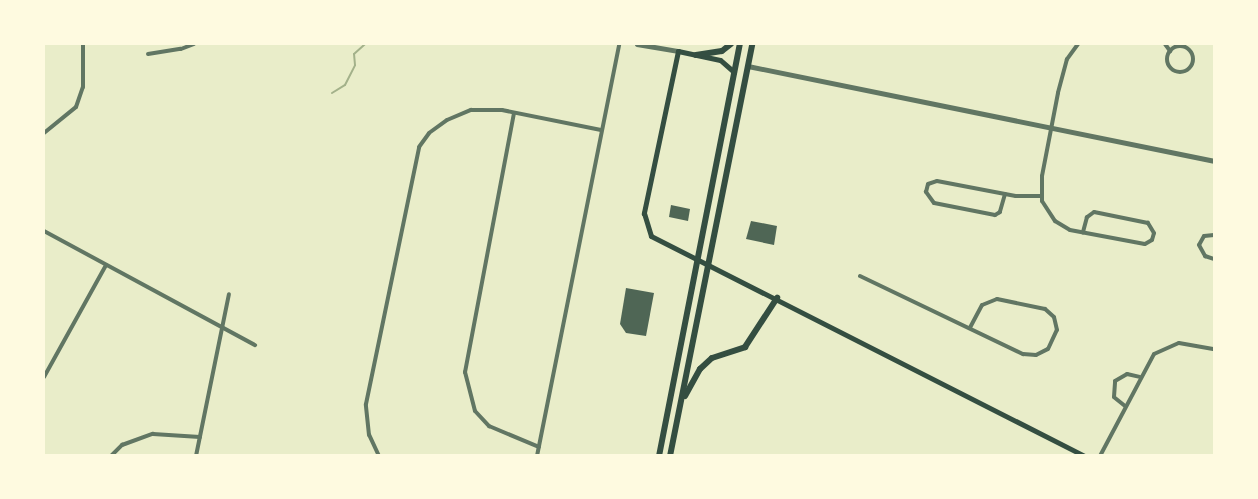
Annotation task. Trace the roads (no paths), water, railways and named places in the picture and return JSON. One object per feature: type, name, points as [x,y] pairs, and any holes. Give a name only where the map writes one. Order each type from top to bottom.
[{"type":"main road","points":[[696,55],[722,51],[731,44]]},
{"type":"main road","points":[[658,456],[699,260],[740,44]]},
{"type":"main road","points":[[670,456],[753,44]]},
{"type":"main road","points":[[734,72],[720,60],[678,51],[644,213],[651,236],[1084,456]]},
{"type":"main road","points":[[680,407],[700,369],[712,358],[745,347],[777,298]]},
{"type":"street","points":[[44,133],[76,107],[83,87],[83,44]]},
{"type":"street","points":[[148,54],[181,50],[194,44]]},
{"type":"street","points":[[537,456],[619,44]]},
{"type":"street","points":[[637,44],[678,51]]},
{"type":"street","points":[[1070,44],[1077,45],[1063,73],[1040,196],[1055,221],[1083,232],[1145,244],[1152,240],[1154,233],[1148,223],[1094,212],[1087,217],[1083,232]]},
{"type":"street","points":[[1165,44],[1170,51],[1167,63],[1173,70],[1189,68],[1193,60],[1187,48],[1178,46],[1170,51]]},
{"type":"street","points":[[748,66],[1215,161]]},
{"type":"street","points":[[379,456],[369,435],[366,404],[419,147],[429,133],[455,114],[488,109],[514,112],[601,130]]},
{"type":"street","points":[[514,112],[465,372],[475,411],[489,426],[539,447]]},
{"type":"street","points":[[1005,194],[1000,212],[994,215],[934,203],[926,192],[928,184],[937,181],[1005,194],[1040,196]]},
{"type":"street","points":[[44,231],[223,330],[255,345]]},
{"type":"street","points":[[1215,236],[1203,236],[1199,245],[1205,256],[1215,259]]},
{"type":"street","points":[[44,377],[105,265]]},
{"type":"street","points":[[860,276],[1027,355],[1048,349],[1057,330],[1054,317],[1044,309],[996,299],[984,303],[970,328]]},
{"type":"street","points":[[196,456],[229,294]]},
{"type":"street","points":[[1100,456],[1154,354],[1170,345],[1215,349]]},
{"type":"street","points":[[1125,406],[1114,398],[1115,381],[1128,374],[1140,377]]},
{"type":"street","points":[[111,456],[122,445],[153,434],[200,437]]},
{"type":"waterway","points":[[332,93],[345,85],[355,65],[354,54],[365,44]]}]
